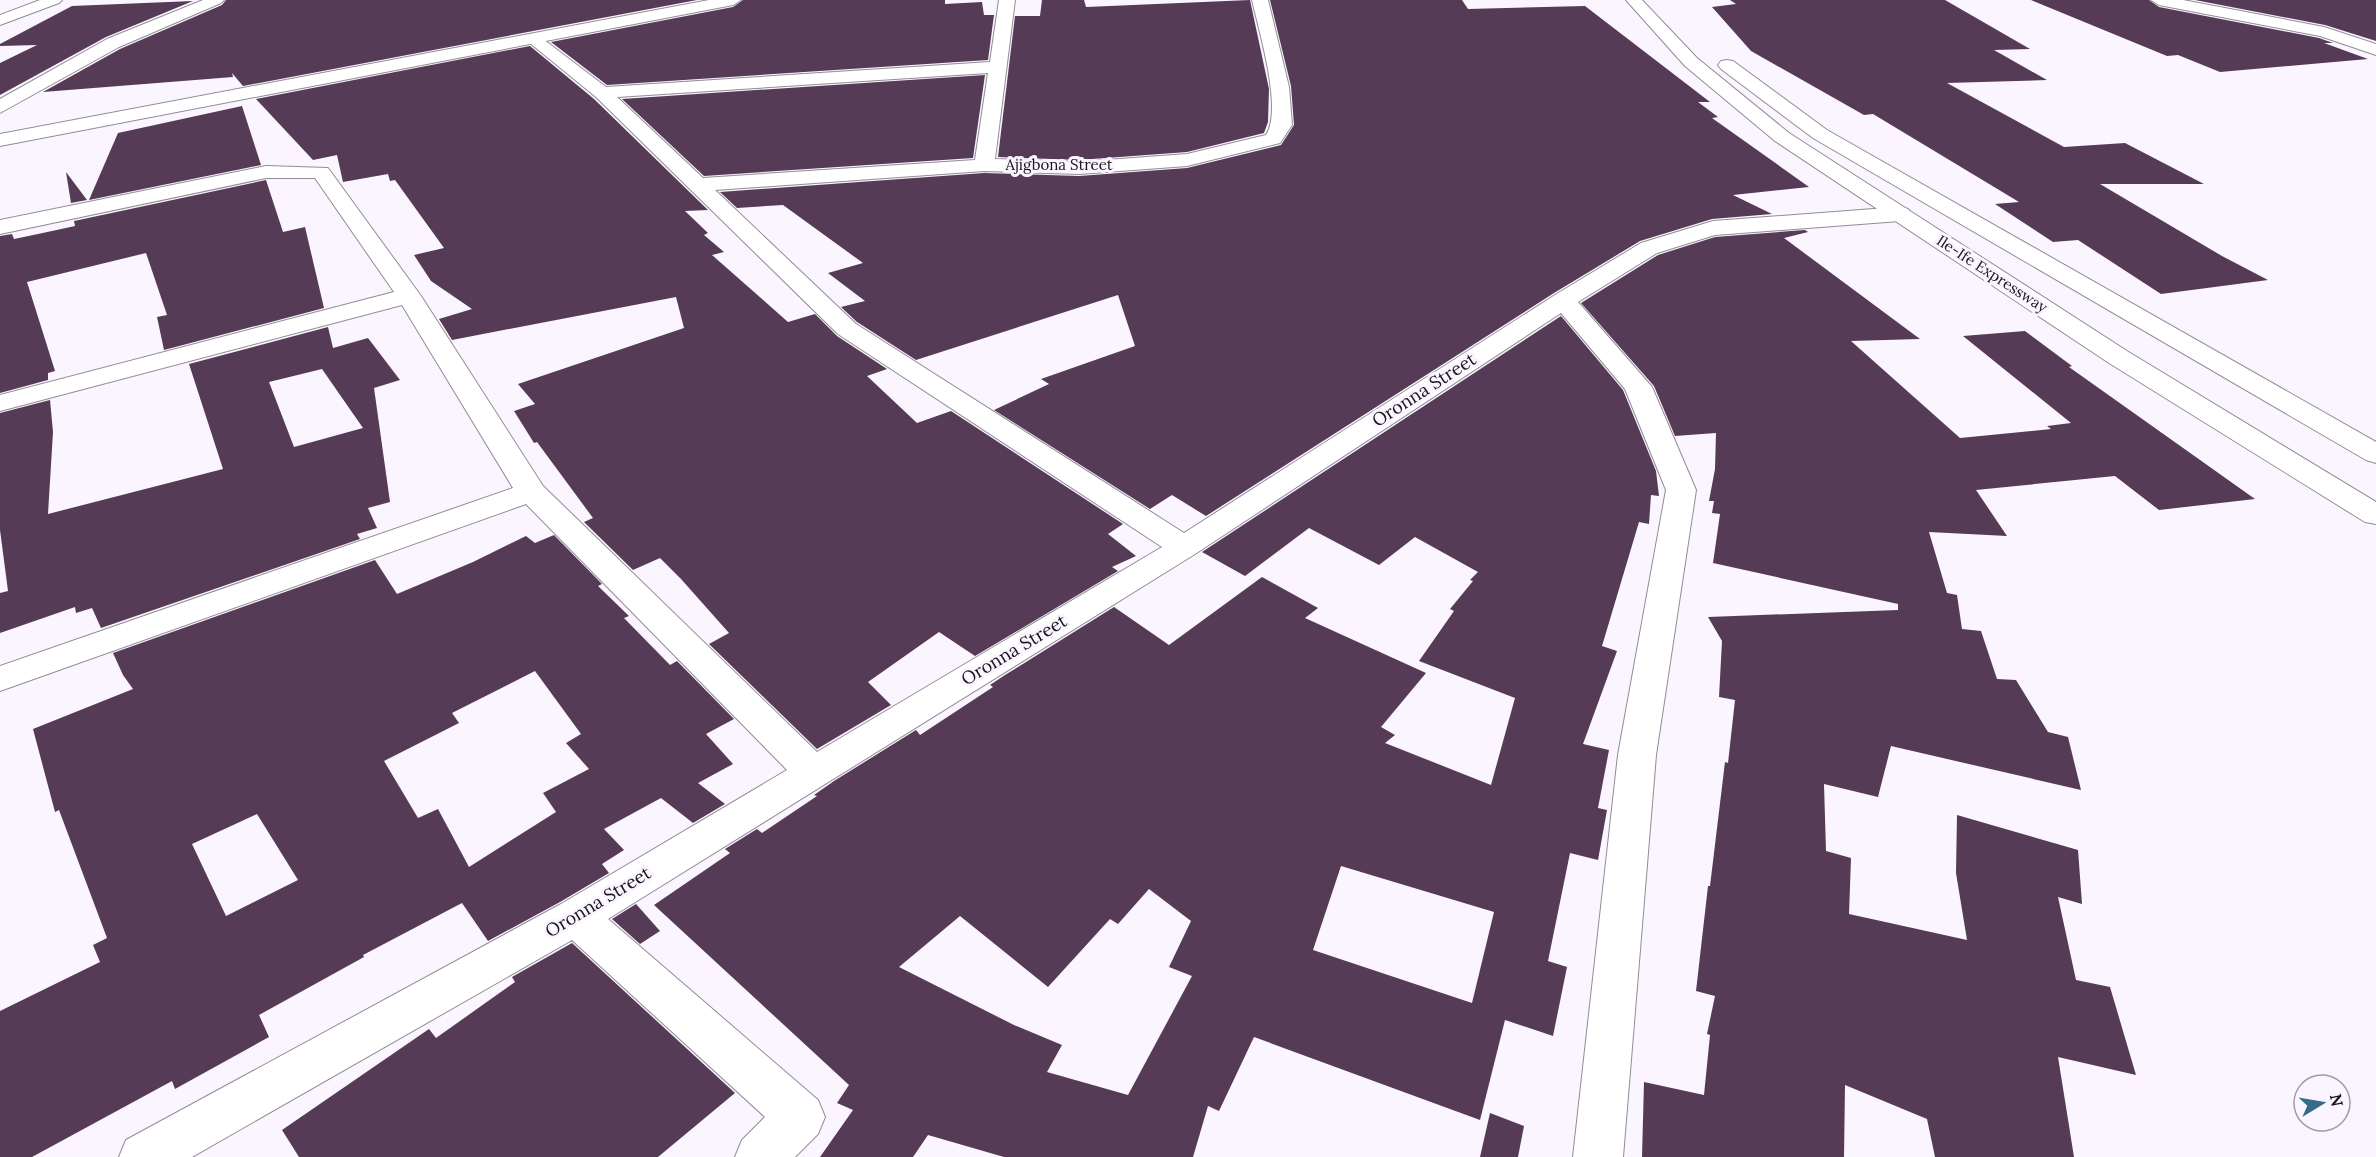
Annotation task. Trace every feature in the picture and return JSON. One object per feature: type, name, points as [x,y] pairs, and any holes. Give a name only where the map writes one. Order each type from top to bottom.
[{"type":"street","points":[[0,20],[54,0]]},
{"type":"street","points":[[0,107],[113,43],[216,0]]},
{"type":"street","points":[[0,140],[733,0]]},
{"type":"street","points":[[984,165],[999,67],[1006,0]]},
{"type":"street","name":"Ajigbona Street","points":[[699,185],[984,165],[1079,168],[1187,160],[1273,139],[1282,124],[1280,87],[1260,0]]},
{"type":"street","name":"Ile-Ife Expressway","points":[[1634,0],[1691,62],[1782,137],[2118,357],[2376,515]]},
{"type":"street","points":[[1660,0],[1690,29]]},
{"type":"street","points":[[2159,0],[2324,32],[2376,50]]},
{"type":"street","points":[[533,39],[602,93],[847,328],[1184,547]]},
{"type":"street","name":"Ile-Ife Expressway","points":[[1714,53],[1820,134],[2376,454]]},
{"type":"street","points":[[602,93],[999,67]]},
{"type":"street","points":[[0,227],[266,172],[321,172],[409,296],[531,492],[812,771]]},
{"type":"street","name":"Oronna Street","points":[[144,1157],[576,917],[812,771],[1184,547],[1564,300],[1649,248],[1713,228],[1900,214]]},
{"type":"street","points":[[0,403],[409,296]]},
{"type":"street","points":[[1564,300],[1638,387],[1681,490],[1637,755],[1598,1157]]},
{"type":"street","points":[[0,679],[531,492]]},
{"type":"street","points":[[576,917],[800,1117],[760,1157]]},
{"type":"building","points":[[226,0],[697,0],[243,86],[232,73],[233,77],[43,92],[120,49],[222,5]]},
{"type":"building","points":[[743,0],[945,0],[945,4],[982,2],[984,15],[994,15],[988,60],[607,85],[551,42],[733,7]]},
{"type":"building","points":[[1042,0],[1084,0],[1086,7],[1250,0],[1269,89],[1268,122],[1264,133],[1187,152],[1079,160],[998,157],[1015,16],[1040,16]]},
{"type":"building","points":[[1270,0],[1462,0],[1468,9],[1585,6],[1710,102],[1698,102],[1718,117],[1712,118],[1809,187],[1733,195],[1772,214],[1712,219],[1640,241],[1554,293],[1206,516],[1172,495],[1150,509],[994,410],[1049,384],[1041,379],[1135,346],[1118,295],[916,360],[857,322],[841,307],[865,301],[828,273],[863,263],[783,205],[737,208],[720,192],[984,173],[1079,176],[1187,168],[1281,145],[1294,125],[1291,86]]},
{"type":"building","points":[[1730,0],[1945,0],[2030,49],[1994,50],[2047,80],[1947,83],[2064,147],[2125,143],[2204,184],[2100,184],[2222,256],[2268,280],[2161,294],[2078,240],[2053,242],[1995,204],[2019,202],[1873,114],[1864,115],[1751,51],[1712,7],[1736,4]]},
{"type":"building","points":[[2031,0],[2149,0],[2159,7],[2319,38],[2333,43],[2324,43],[2368,59],[2220,72],[2178,55],[2167,56]]},
{"type":"building","points":[[2195,0],[2376,0],[2376,41],[2325,25]]},
{"type":"building","points":[[193,1],[106,37],[0,95],[0,63],[37,45],[0,46],[0,44],[72,6]]},
{"type":"building","points":[[530,46],[594,99],[708,210],[685,211],[708,233],[704,235],[724,252],[712,255],[788,322],[815,314],[837,336],[887,369],[867,376],[917,423],[951,411],[1123,524],[1108,534],[1136,556],[1112,567],[1118,571],[975,656],[939,632],[868,682],[891,705],[817,749],[709,644],[729,633],[660,558],[633,570],[584,522],[593,518],[537,442],[534,443],[514,411],[535,404],[518,384],[684,328],[676,297],[452,340],[439,319],[472,309],[431,281],[414,255],[444,248],[395,180],[390,181],[388,174],[343,182],[337,155],[313,160],[256,99]]},
{"type":"building","points":[[985,75],[973,158],[704,176],[622,99]]},
{"type":"building","points":[[242,106],[261,165],[89,200],[118,133]]},
{"type":"building","points":[[66,172],[87,200],[71,203]]},
{"type":"building","points":[[266,180],[283,232],[305,227],[324,308],[164,350],[157,317],[167,315],[146,253],[27,282],[55,371],[48,373],[48,380],[0,393],[0,236],[12,234],[14,239],[38,234],[75,226],[74,221]]},
{"type":"building","points":[[1805,230],[1808,232],[1784,238],[1920,339],[1851,341],[1960,438],[2051,429],[2047,426],[2071,423],[1963,336],[2025,331],[2072,366],[2069,367],[2255,499],[2159,510],[2115,476],[1976,490],[2007,536],[1929,532],[1947,593],[1957,595],[1962,629],[1981,631],[1997,679],[2016,680],[2048,732],[2068,737],[2081,790],[1891,746],[1878,797],[1824,784],[1826,851],[1851,858],[1849,914],[1967,940],[1956,873],[1957,815],[2078,850],[2082,904],[2058,897],[2076,980],[2110,987],[2136,1075],[2058,1057],[2074,1157],[1935,1157],[1927,1119],[1845,1085],[1844,1157],[1642,1157],[1644,1082],[1704,1095],[1710,1035],[1707,1034],[1715,996],[1696,991],[1708,886],[1710,886],[1725,762],[1728,763],[1735,700],[1719,697],[1722,641],[1708,617],[1898,610],[1898,604],[1713,563],[1720,514],[1712,513],[1714,501],[1709,501],[1715,469],[1716,433],[1675,436],[1654,386],[1581,303],[1658,255],[1715,237]]},
{"type":"building","points":[[1561,316],[1623,390],[1656,471],[1659,496],[1651,495],[1649,524],[1639,522],[1602,646],[1617,651],[1583,744],[1609,750],[1598,808],[1607,810],[1598,860],[1570,853],[1548,961],[1567,967],[1553,1036],[1505,1020],[1480,1120],[1254,1037],[1219,1111],[1208,1106],[1193,1157],[1004,1157],[928,1135],[913,1157],[820,1157],[853,1110],[837,1103],[849,1085],[654,905],[730,853],[725,849],[757,829],[762,833],[817,796],[814,795],[834,781],[916,730],[920,735],[993,687],[990,685],[1005,675],[1114,607],[1169,645],[1262,577],[1318,608],[1305,618],[1426,673],[1381,727],[1395,735],[1385,743],[1491,785],[1515,698],[1419,661],[1454,611],[1450,609],[1478,572],[1415,537],[1379,565],[1309,528],[1245,576],[1202,552]],"holes":[[[1341,866],[1494,912],[1472,1003],[1313,950]],[[1149,889],[1191,921],[1169,967],[1192,976],[1128,1095],[1047,1072],[1062,1045],[1014,1025],[899,967],[960,916],[1048,987],[1110,919],[1118,924]]]},
{"type":"building","points":[[328,327],[333,348],[368,338],[400,380],[374,388],[390,502],[368,508],[377,528],[357,534],[360,539],[101,628],[92,608],[76,613],[75,607],[0,633],[0,593],[8,591],[0,530],[0,413],[50,400],[53,432],[48,514],[223,469],[189,364]],"holes":[[[322,369],[363,428],[294,447],[269,382]]]},
{"type":"building","points":[[554,535],[602,584],[598,586],[629,616],[624,618],[670,665],[677,661],[734,719],[706,734],[733,764],[698,783],[725,804],[693,823],[661,798],[604,829],[624,850],[602,864],[609,873],[560,902],[488,941],[462,903],[363,955],[364,957],[259,1015],[269,1037],[175,1089],[172,1081],[32,1157],[0,1157],[0,1011],[100,962],[93,945],[107,938],[59,810],[55,812],[33,729],[133,689],[123,675],[113,653],[375,560],[397,594],[473,562],[526,536],[535,543]],"holes":[[[535,671],[581,734],[566,743],[589,769],[543,793],[556,812],[469,867],[438,809],[418,818],[384,761],[459,723],[452,713]],[[257,814],[298,880],[226,916],[192,844]]]},
{"type":"building","points":[[636,904],[660,931],[640,944],[612,919]]},
{"type":"building","points":[[572,943],[735,1093],[658,1157],[299,1157],[282,1130],[429,1029],[436,1038],[515,982],[512,977]]},
{"type":"building","points":[[1490,1113],[1524,1126],[1518,1157],[1480,1157]]}]
